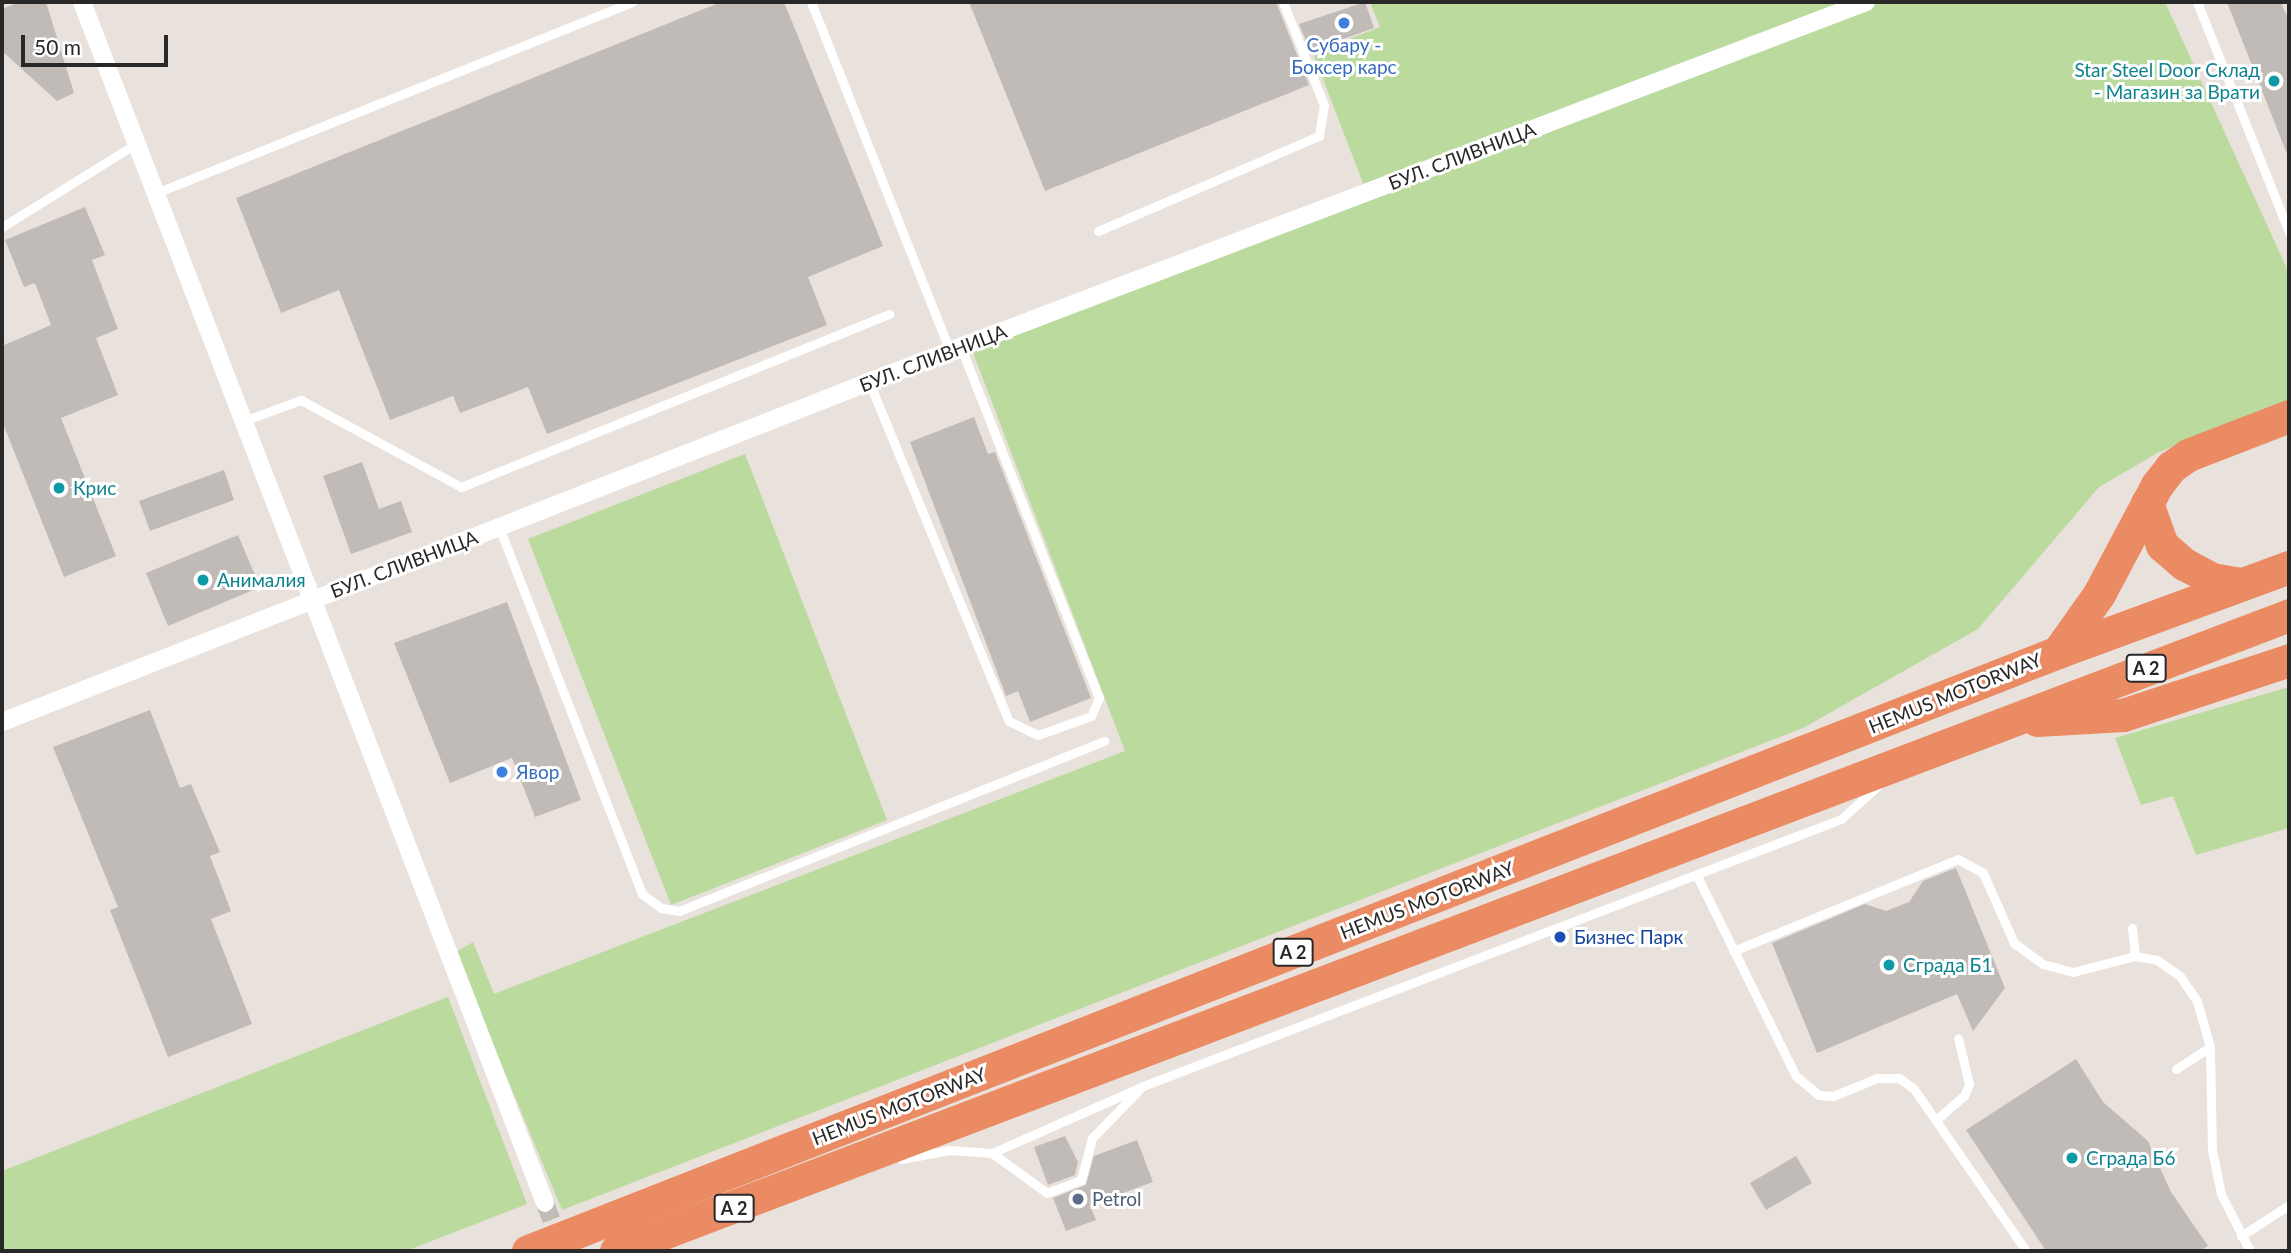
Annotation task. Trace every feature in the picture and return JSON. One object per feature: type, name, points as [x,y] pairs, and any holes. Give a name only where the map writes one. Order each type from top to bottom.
[{"type":"highway","points":[[2059,652],[2099,594],[2147,503],[2171,467],[2188,455],[2289,416]]},
{"type":"highway","points":[[2147,503],[2162,545],[2184,564],[2212,579],[2241,584]]},
{"type":"highway","name":"HEMUS MOTORWAY","points":[[528,1251],[2059,652],[2289,567]]},
{"type":"highway","name":"HEMUS MOTORWAY","points":[[616,1251],[847,1168],[1910,757],[2289,615]]},
{"type":"highway","points":[[2003,722],[2123,715],[2289,660]]},
{"type":"street","points":[[82,2],[246,420],[545,1203]]},
{"type":"street","name":"БУЛ. СЛИВНИЦА","points":[[2,722],[869,382],[1867,2]]},
{"type":"lane","points":[[156,192],[632,2]]},
{"type":"lane","points":[[811,2],[1099,698],[1091,716],[1038,735],[1009,722],[869,382]]},
{"type":"lane","points":[[1098,230],[1319,136],[1324,105],[1283,2]]},
{"type":"lane","points":[[2197,2],[2289,232]]},
{"type":"lane","points":[[2,227],[137,143]]},
{"type":"lane","points":[[246,420],[301,400],[461,487],[889,314]]},
{"type":"lane","points":[[499,527],[642,894],[661,908],[679,911],[1104,741]]},
{"type":"lane","points":[[847,1168],[950,1150],[992,1153],[1143,1086],[1840,819],[1910,757]]},
{"type":"lane","points":[[1733,951],[1958,859],[1983,873],[2014,943],[2043,964],[2073,972],[2135,956],[2157,960],[2180,976],[2197,1001],[2210,1047],[2212,1150],[2221,1194],[2250,1251]]},
{"type":"lane","points":[[1697,876],[1733,951],[1808,1089],[1833,1096],[1877,1078],[1899,1078],[1914,1089],[2026,1251]]},
{"type":"lane","points":[[2132,928],[2135,956]]},
{"type":"lane","points":[[1936,1120],[1964,1096],[1969,1084],[1958,1038]]},
{"type":"lane","points":[[2176,1069],[2210,1047]]},
{"type":"lane","points":[[992,1153],[1047,1193],[1081,1180],[1092,1138],[1143,1086]]},
{"type":"lane","points":[[2241,1236],[2289,1205]]},
{"type":"green space","points":[[1370,2],[2165,2],[2289,273],[2289,402],[2159,452],[2099,487],[1978,629],[1803,728],[562,1210],[455,953],[473,942],[494,994],[1125,751],[972,350],[1366,191],[1313,53],[1380,27]]},
{"type":"green space","points":[[745,454],[887,820],[671,905],[528,539]]},
{"type":"green space","points":[[2289,687],[2289,828],[2196,855],[2173,796],[2141,805],[2115,738]]},
{"type":"green space","points":[[448,997],[527,1204],[406,1251],[2,1251],[2,1171]]},
{"type":"building","points":[[20,2],[46,2],[74,93],[57,101],[2,51],[2,9]]},
{"type":"building","points":[[721,2],[784,2],[883,246],[808,277],[827,325],[547,434],[528,387],[460,413],[453,396],[390,420],[339,290],[281,313],[236,198]]},
{"type":"building","points":[[969,2],[1276,2],[1309,85],[1045,191]]},
{"type":"building","name":"Субару - Боксер карс","points":[[1365,2],[1374,28],[1310,51],[1299,24]]},
{"type":"building","name":"Star Steel Door Склад - Магазин за Врати","points":[[2227,2],[2281,2],[2289,21],[2289,159]]},
{"type":"building","points":[[85,207],[105,255],[92,260],[118,329],[96,338],[118,395],[61,418],[116,556],[64,577],[2,421],[2,346],[51,325],[35,283],[24,287],[5,240]]},
{"type":"building","points":[[974,417],[988,454],[995,452],[1091,698],[1030,722],[1018,691],[1006,696],[910,442]]},
{"type":"building","points":[[362,462],[379,509],[401,501],[412,532],[351,554],[323,476]]},
{"type":"building","points":[[224,470],[234,500],[150,531],[139,501]]},
{"type":"building","name":"Анималия","points":[[238,535],[260,587],[168,626],[146,573]]},
{"type":"building","points":[[507,602],[581,800],[535,817],[512,758],[450,783],[394,643]]},
{"type":"building","points":[[150,710],[180,788],[191,784],[220,852],[210,856],[231,911],[211,919],[252,1024],[168,1057],[110,910],[118,907],[53,747]]},
{"type":"building","name":"Сграда Б1","points":[[1956,868],[2005,988],[1973,1031],[1957,994],[1817,1053],[1772,943],[1865,904],[1886,911],[1909,902],[1923,881]]},
{"type":"building","name":"Сграда Б6","points":[[2076,1059],[2103,1102],[2148,1141],[2171,1192],[2208,1246],[2199,1251],[2046,1251],[1966,1130]]},
{"type":"building","points":[[1065,1136],[1078,1162],[1075,1175],[1048,1185],[1034,1147]]},
{"type":"building","points":[[1137,1140],[1153,1182],[1090,1205],[1096,1220],[1066,1231],[1053,1198],[1086,1185],[1094,1156]]},
{"type":"building","points":[[1796,1156],[1812,1183],[1766,1210],[1750,1183]]},
{"type":"tunnel","points":[[545,1203],[561,1245]]},
{"type":"place","name":"Субару - Боксер карс","points":[[1344,23]]},
{"type":"place","name":"Star Steel Door Склад - Магазин за Врати","points":[[2274,81]]},
{"type":"place","name":"Крис","points":[[59,488]]},
{"type":"place","name":"Анималия","points":[[203,580]]},
{"type":"place","name":"Явор","points":[[502,772]]},
{"type":"place","name":"Бизнес Парк","points":[[1560,937]]},
{"type":"place","name":"Сграда Б1","points":[[1889,965]]},
{"type":"place","name":"Сграда Б6","points":[[2072,1158]]},
{"type":"place","name":"Petrol","points":[[1078,1199]]}]
